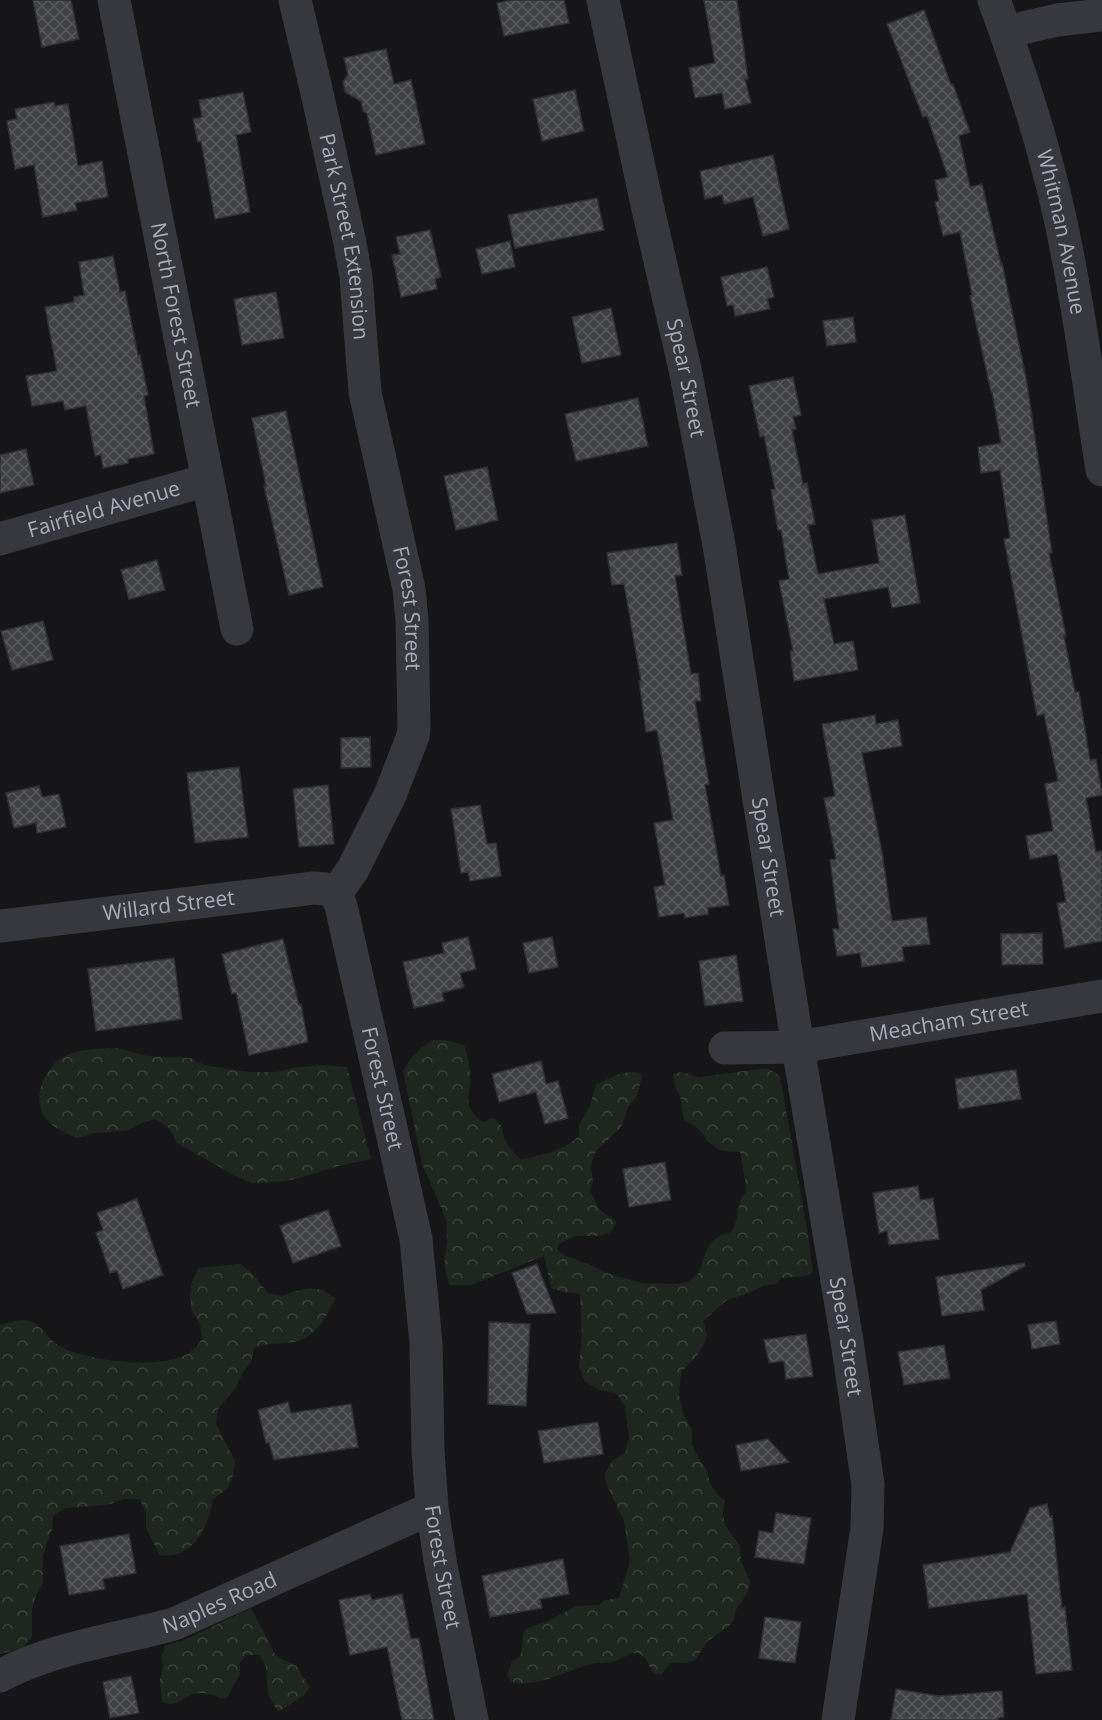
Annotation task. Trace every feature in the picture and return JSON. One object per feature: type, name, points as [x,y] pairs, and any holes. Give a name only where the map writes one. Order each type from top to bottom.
[{"type":"street","name":"North Forest Street","points":[[114,0],[237,629]]},
{"type":"street","name":"Park Street Extension","points":[[295,0],[350,243],[358,299],[365,392],[384,473]]},
{"type":"street","name":"Spear Street","points":[[603,0],[685,369],[719,545],[847,1341],[868,1485],[867,1528],[838,1720]]},
{"type":"street","name":"Whitman Avenue","points":[[994,0],[1049,173],[1095,370],[1102,470]]},
{"type":"street","points":[[1005,32],[1057,20],[1102,15]]},
{"type":"street","name":"Forest Street","points":[[384,473],[409,590],[412,620],[414,727],[410,744],[390,795],[353,869],[336,894],[341,906],[416,1239],[426,1343],[428,1450],[432,1508],[441,1566],[472,1720]]},
{"type":"street","name":"Fairfield Avenue","points":[[0,539],[207,480]]},
{"type":"street","name":"Willard Street","points":[[0,926],[314,888],[326,889],[336,894]]},
{"type":"street","name":"Meacham Street","points":[[725,1048],[798,1047],[1102,996]]},
{"type":"street","name":"Naples Road","points":[[0,1676],[32,1661],[62,1651],[132,1636],[174,1624],[432,1508]]},
{"type":"green space","points":[[434,1040],[464,1045],[469,1067],[468,1100],[471,1111],[483,1122],[493,1118],[501,1125],[508,1145],[521,1160],[559,1149],[579,1136],[579,1125],[590,1105],[596,1085],[623,1073],[641,1073],[639,1089],[635,1099],[628,1107],[621,1127],[597,1150],[592,1160],[593,1181],[590,1191],[599,1209],[616,1222],[611,1232],[600,1236],[576,1236],[560,1243],[557,1249],[561,1254],[606,1273],[642,1283],[680,1284],[690,1281],[698,1274],[711,1242],[731,1232],[736,1222],[740,1200],[746,1191],[740,1152],[721,1151],[706,1140],[695,1126],[684,1120],[673,1075],[680,1072],[700,1077],[767,1068],[780,1076],[813,1272],[806,1276],[781,1278],[776,1284],[765,1285],[727,1300],[703,1321],[707,1335],[705,1342],[697,1356],[681,1372],[679,1395],[684,1416],[692,1429],[692,1444],[707,1470],[710,1484],[725,1500],[724,1521],[740,1546],[741,1561],[750,1581],[749,1588],[728,1627],[708,1641],[695,1660],[686,1663],[670,1663],[661,1675],[653,1673],[645,1658],[635,1653],[615,1661],[590,1664],[530,1683],[513,1682],[507,1675],[512,1661],[519,1657],[522,1650],[523,1633],[528,1628],[550,1620],[576,1606],[599,1605],[605,1600],[619,1598],[630,1561],[624,1521],[604,1475],[612,1461],[625,1453],[629,1438],[625,1406],[616,1393],[600,1390],[585,1382],[579,1367],[582,1336],[580,1294],[551,1288],[544,1256],[471,1285],[449,1285],[444,1265],[447,1242],[446,1219],[422,1164],[403,1071],[416,1053]]},
{"type":"green space","points":[[117,1048],[147,1056],[191,1058],[204,1065],[248,1072],[277,1072],[322,1065],[347,1067],[371,1159],[300,1178],[252,1183],[177,1143],[169,1128],[155,1119],[126,1131],[93,1133],[78,1138],[49,1122],[42,1112],[39,1096],[44,1080],[53,1066],[65,1056],[79,1051]]},
{"type":"green space","points":[[240,1264],[251,1272],[268,1293],[282,1296],[310,1288],[323,1290],[335,1298],[321,1324],[305,1338],[294,1342],[254,1348],[251,1362],[236,1387],[218,1409],[216,1424],[235,1461],[228,1488],[213,1499],[202,1533],[183,1551],[174,1555],[160,1556],[146,1528],[146,1512],[139,1499],[124,1499],[110,1504],[65,1508],[53,1516],[52,1529],[43,1556],[43,1583],[32,1609],[32,1636],[23,1648],[0,1654],[0,1325],[28,1321],[40,1327],[63,1348],[92,1357],[129,1362],[166,1361],[181,1357],[193,1350],[202,1339],[200,1324],[192,1311],[190,1296],[192,1281],[199,1268]]},
{"type":"green space","points":[[251,1608],[273,1652],[283,1660],[297,1666],[310,1687],[303,1696],[278,1712],[268,1694],[266,1667],[259,1655],[247,1655],[240,1662],[240,1675],[226,1698],[197,1693],[176,1703],[162,1702],[160,1679],[164,1646],[187,1639]]},
{"type":"building","points":[[33,0],[71,0],[79,39],[42,47]]},
{"type":"building","points":[[511,0],[564,0],[569,23],[504,36],[497,3]]},
{"type":"building","points":[[704,0],[737,0],[748,79],[745,79],[751,103],[725,109],[722,93],[695,98],[689,68],[715,63]]},
{"type":"building","points":[[924,10],[970,132],[959,136],[970,187],[982,184],[1002,263],[1027,383],[1052,553],[1049,553],[1066,636],[1064,636],[1075,692],[1079,692],[1090,760],[1096,759],[1102,793],[1102,795],[1086,798],[1096,852],[1102,851],[1102,941],[1065,948],[1057,903],[1066,902],[1057,854],[1030,859],[1026,836],[1053,831],[1045,784],[1058,781],[1044,714],[1037,716],[1004,539],[1010,538],[1000,470],[981,473],[978,447],[1001,443],[992,392],[970,296],[972,295],[960,232],[943,236],[935,202],[939,201],[935,180],[948,177],[927,116],[923,117],[887,24]]},
{"type":"building","points":[[386,49],[394,84],[411,80],[425,144],[376,155],[367,114],[363,111],[361,101],[345,92],[343,82],[348,74],[344,58]]},
{"type":"building","points":[[575,90],[584,131],[542,141],[533,99]]},
{"type":"building","points":[[243,92],[251,132],[236,135],[250,212],[215,219],[201,141],[198,142],[193,119],[202,117],[199,100]]},
{"type":"building","points":[[54,102],[55,106],[68,104],[78,166],[102,161],[108,197],[75,203],[77,210],[43,217],[34,165],[15,169],[7,121],[17,119],[15,109]]},
{"type":"building","points":[[773,155],[789,229],[763,236],[753,197],[724,204],[722,195],[705,199],[700,171]]},
{"type":"building","points":[[597,198],[604,230],[515,248],[508,215]]},
{"type":"building","points":[[430,230],[441,277],[435,279],[437,289],[401,297],[392,255],[400,254],[396,237]]},
{"type":"building","points":[[510,241],[515,267],[482,274],[476,249]]},
{"type":"building","points":[[113,256],[120,292],[125,291],[138,355],[140,355],[148,395],[144,396],[154,454],[128,459],[128,463],[103,468],[101,455],[95,456],[86,406],[65,410],[63,401],[32,406],[26,376],[57,371],[45,307],[74,302],[74,297],[84,295],[79,262]]},
{"type":"building","points":[[767,267],[774,297],[767,299],[770,309],[735,316],[733,305],[727,306],[721,277]]},
{"type":"building","points":[[276,292],[284,338],[242,345],[234,299]]},
{"type":"building","points":[[611,308],[621,355],[582,363],[572,317]]},
{"type":"building","points":[[853,317],[856,342],[827,346],[823,321]]},
{"type":"building","points":[[793,377],[801,415],[793,417],[796,429],[792,430],[803,484],[807,483],[815,524],[808,525],[818,574],[879,563],[872,520],[905,515],[920,603],[892,608],[888,587],[824,599],[834,644],[853,641],[858,670],[794,681],[790,651],[793,651],[779,581],[789,579],[781,530],[778,530],[771,490],[775,489],[764,436],[760,437],[749,386]]},
{"type":"building","points":[[638,398],[648,446],[576,461],[565,414]]},
{"type":"building","points":[[286,411],[323,587],[289,595],[264,486],[266,486],[252,418]]},
{"type":"building","points":[[26,449],[34,485],[0,493],[0,455]]},
{"type":"building","points":[[487,467],[498,520],[456,530],[444,476]]},
{"type":"building","points":[[677,543],[682,575],[675,576],[691,674],[698,673],[701,701],[695,701],[709,784],[705,785],[721,876],[724,875],[729,905],[708,908],[708,914],[685,918],[684,913],[659,917],[654,887],[665,885],[654,823],[673,820],[657,730],[646,732],[639,681],[641,681],[624,584],[612,585],[607,553]]},
{"type":"building","points":[[157,560],[165,590],[129,599],[121,570]]},
{"type":"building","points":[[43,621],[53,660],[12,670],[1,631]]},
{"type":"building","points":[[875,715],[876,724],[898,720],[902,746],[862,753],[882,852],[892,921],[926,917],[930,944],[902,947],[904,961],[862,967],[860,953],[837,956],[833,929],[839,929],[830,860],[836,859],[824,798],[835,796],[822,724]]},
{"type":"building","points":[[370,737],[371,767],[341,768],[341,738]]},
{"type":"building","points":[[239,767],[248,837],[195,843],[187,773]]},
{"type":"building","points":[[328,785],[334,844],[299,847],[293,789]]},
{"type":"building","points":[[39,786],[42,797],[59,794],[66,827],[37,833],[36,823],[14,828],[6,793]]},
{"type":"building","points":[[480,805],[487,844],[496,843],[501,876],[470,881],[468,872],[461,873],[451,809]]},
{"type":"building","points":[[1042,933],[1043,964],[1002,965],[1001,934]]},
{"type":"building","points":[[468,937],[476,969],[460,973],[464,987],[442,993],[444,1001],[414,1008],[403,962],[444,953],[442,943]]},
{"type":"building","points":[[552,937],[558,967],[529,973],[523,943]]},
{"type":"building","points":[[283,939],[299,1005],[301,1004],[308,1042],[249,1055],[236,993],[232,994],[222,954]]},
{"type":"building","points":[[736,955],[743,1001],[705,1006],[699,961]]},
{"type":"building","points":[[174,958],[182,1019],[96,1031],[88,969]]},
{"type":"building","points":[[541,1061],[546,1084],[558,1081],[568,1118],[545,1124],[536,1092],[499,1102],[492,1074]]},
{"type":"building","points":[[1016,1070],[1021,1099],[959,1109],[955,1079]]},
{"type":"building","points":[[665,1162],[671,1200],[629,1207],[623,1169]]},
{"type":"building","points":[[918,1186],[920,1200],[933,1198],[939,1239],[889,1245],[887,1231],[879,1233],[873,1193]]},
{"type":"building","points":[[137,1199],[163,1275],[123,1289],[117,1271],[110,1273],[96,1233],[103,1230],[97,1213]]},
{"type":"building","points":[[328,1210],[341,1246],[293,1263],[280,1226]]},
{"type":"building","points":[[1024,1263],[1025,1266],[981,1290],[984,1310],[942,1316],[936,1277]]},
{"type":"building","points":[[537,1264],[556,1313],[527,1314],[512,1273]]},
{"type":"building","points":[[1056,1321],[1060,1344],[1032,1349],[1028,1325]]},
{"type":"building","points":[[489,1322],[530,1324],[526,1406],[488,1404]]},
{"type":"building","points":[[806,1334],[813,1376],[786,1379],[784,1361],[769,1363],[764,1340]]},
{"type":"building","points":[[944,1345],[950,1378],[904,1385],[898,1352]]},
{"type":"building","points":[[288,1402],[291,1413],[351,1404],[358,1447],[274,1460],[269,1443],[266,1443],[258,1410]]},
{"type":"building","points":[[598,1422],[603,1454],[544,1463],[538,1431]]},
{"type":"building","points":[[768,1439],[789,1462],[741,1471],[736,1445]]},
{"type":"building","points":[[1047,1504],[1050,1517],[1052,1516],[1062,1608],[1065,1607],[1072,1670],[1036,1674],[1027,1594],[929,1608],[923,1565],[1010,1552],[1030,1508]]},
{"type":"building","points":[[776,1513],[811,1518],[804,1564],[755,1557],[759,1531],[773,1533]]},
{"type":"building","points":[[129,1534],[136,1573],[103,1579],[105,1589],[69,1595],[60,1546]]},
{"type":"building","points":[[563,1559],[569,1594],[540,1599],[542,1608],[490,1617],[482,1576]]},
{"type":"building","points":[[370,1594],[372,1600],[402,1594],[411,1639],[419,1638],[434,1720],[402,1720],[387,1647],[350,1655],[339,1600]]},
{"type":"building","points":[[765,1617],[801,1622],[795,1663],[759,1658]]},
{"type":"building","points":[[131,1676],[139,1713],[110,1718],[103,1682]]},
{"type":"building","points":[[896,1689],[939,1696],[1002,1691],[1004,1717],[998,1720],[891,1720]]}]
